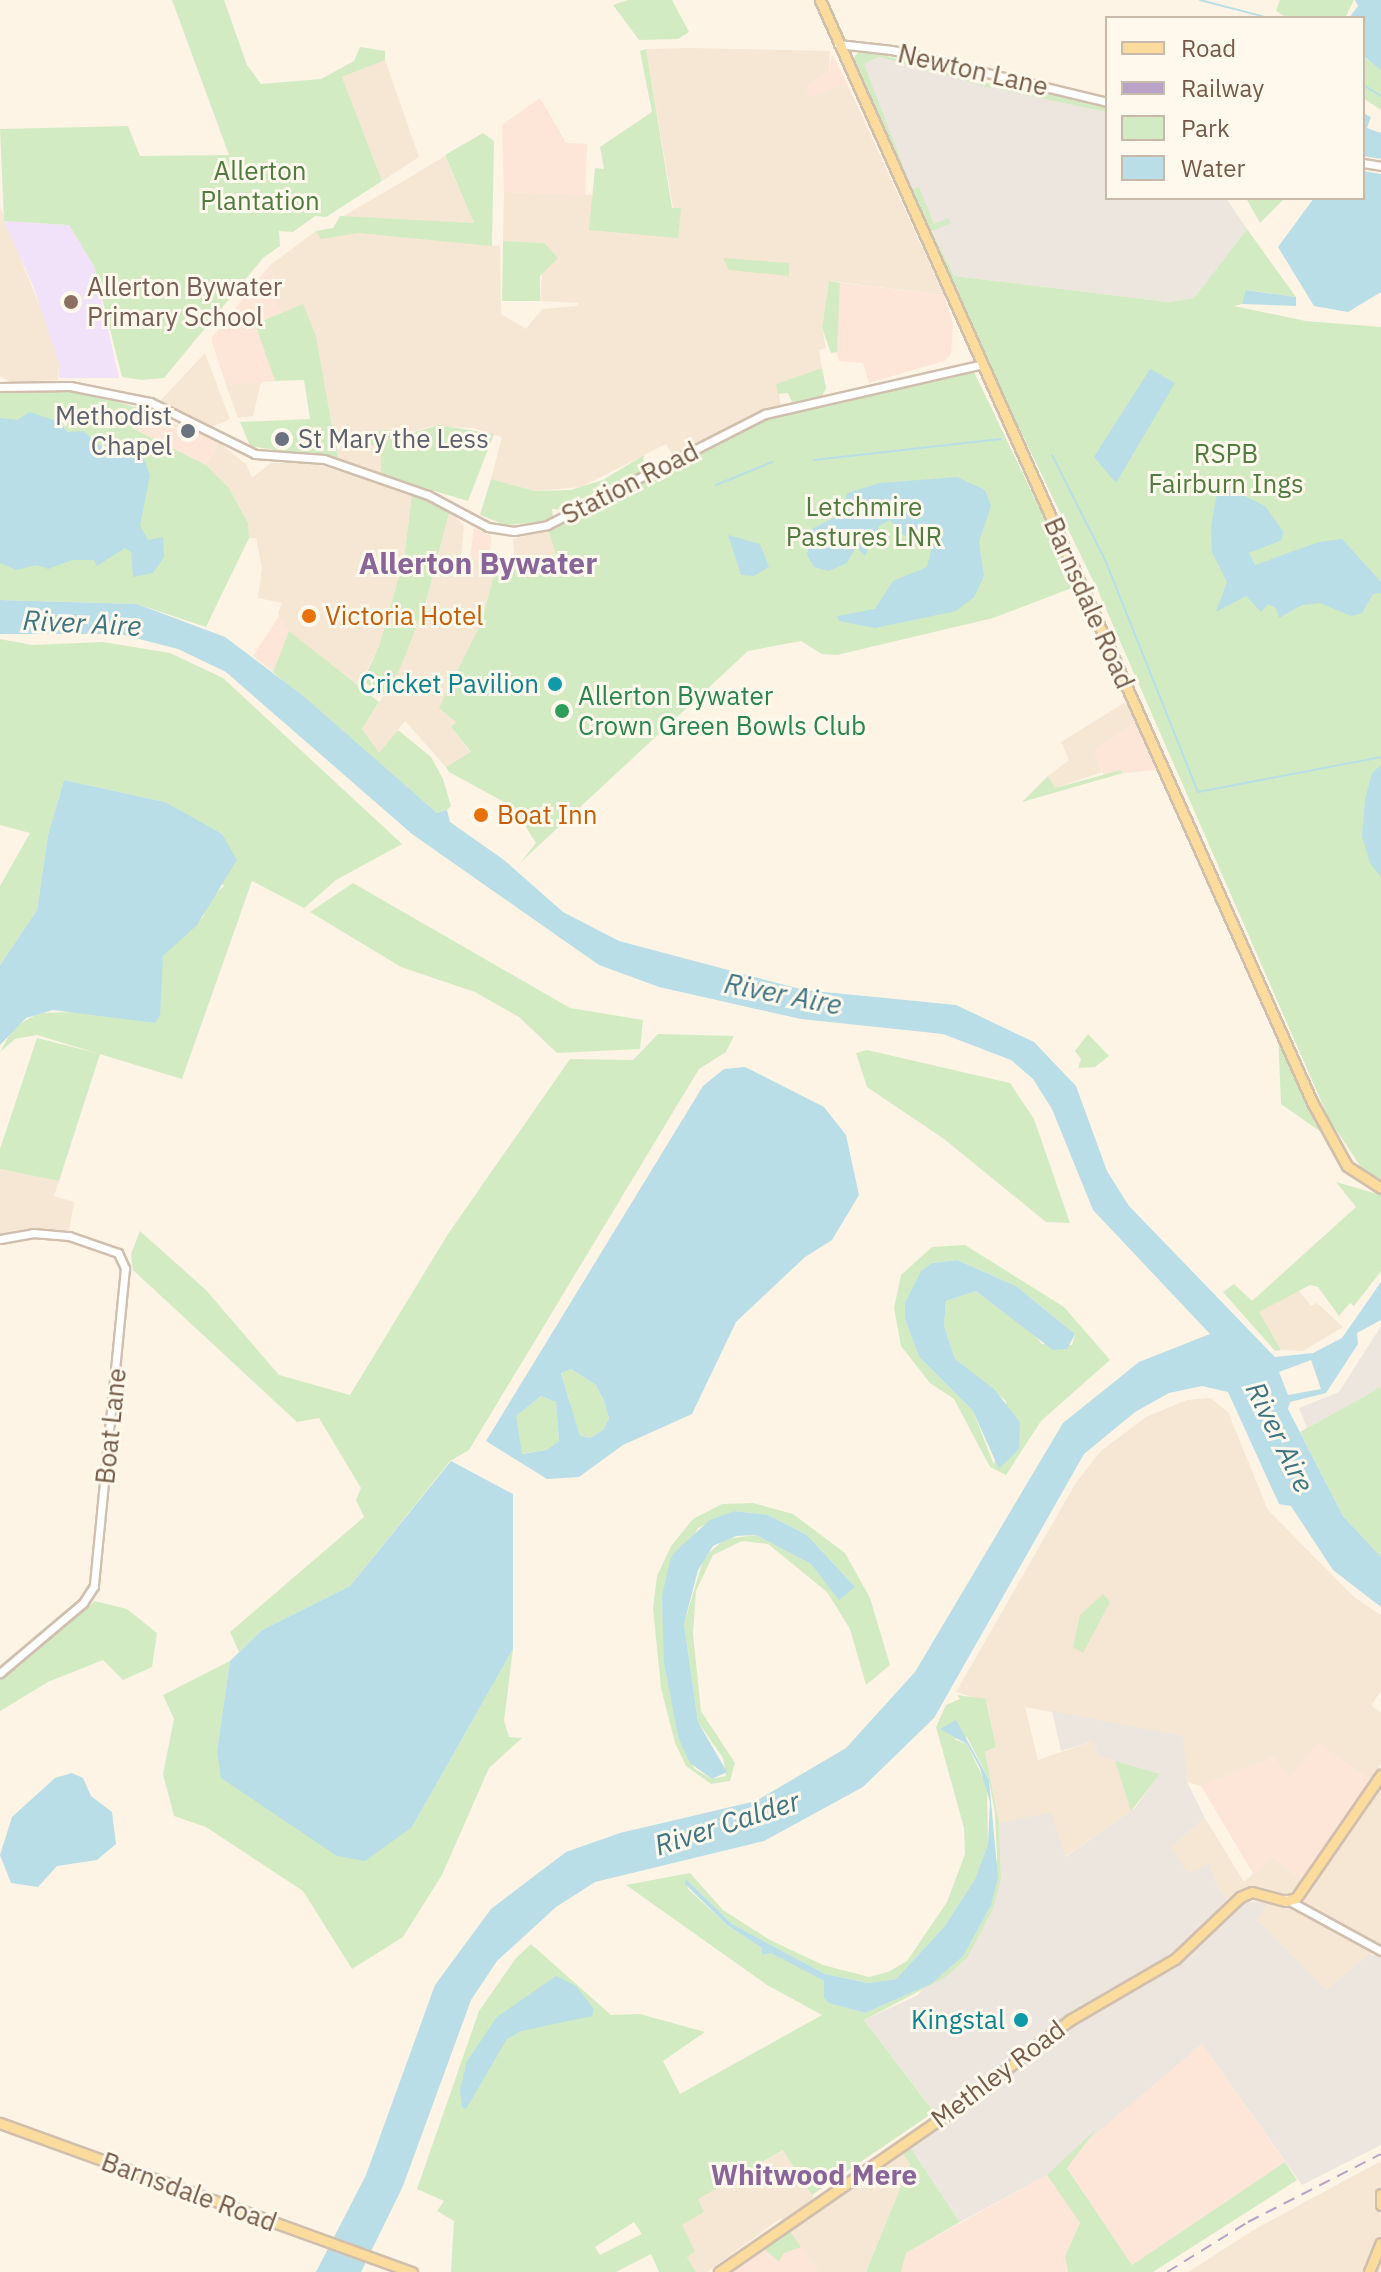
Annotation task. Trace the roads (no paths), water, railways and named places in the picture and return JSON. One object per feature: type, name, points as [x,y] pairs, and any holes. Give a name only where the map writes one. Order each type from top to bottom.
[{"type":"main road","name":"Barnsdale Road","points":[[820,0],[979,365],[1105,631],[1326,1131],[1347,1166],[1381,1188]]},
{"type":"main road","points":[[1286,1898],[1307,1880],[1381,1775]]},
{"type":"main road","name":"Methley Road","points":[[719,2272],[957,2107],[1070,2020],[1175,1959],[1240,1897],[1252,1892],[1286,1898]]},
{"type":"main road","name":"Barnsdale Road","points":[[0,2123],[412,2272]]},
{"type":"main road","points":[[1381,2194],[1381,2205]]},
{"type":"main road","points":[[1369,2272],[1381,2243]]},
{"type":"street","name":"Newton Lane","points":[[838,44],[892,50],[1105,102]]},
{"type":"street","name":"Station Road","points":[[0,387],[70,386],[150,402],[239,447],[265,456],[324,459],[428,495],[488,527],[523,531],[547,525],[765,414],[979,365]]},
{"type":"street","name":"Boat Lane","points":[[0,1239],[60,1234],[123,1258],[115,1385],[90,1593],[0,1673]]},
{"type":"street","points":[[1286,1898],[1304,1911],[1381,1951]]},
{"type":"water","points":[[1355,0],[1381,0],[1381,70],[1365,58],[1365,16],[1350,16],[1358,6]]},
{"type":"water","points":[[1365,114],[1371,117],[1367,128],[1381,133],[1381,159],[1365,156]]},
{"type":"water","points":[[1365,171],[1381,174],[1381,292],[1348,312],[1314,306],[1278,247],[1313,200],[1365,200]]},
{"type":"water","points":[[1246,290],[1296,297],[1296,306],[1242,304]]},
{"type":"water","points":[[1150,369],[1175,383],[1116,483],[1094,457]]},
{"type":"water","points":[[30,412],[57,421],[68,432],[83,431],[102,447],[140,448],[150,475],[140,526],[148,540],[163,537],[164,557],[153,573],[133,577],[131,552],[125,548],[97,566],[94,560],[72,560],[48,569],[37,565],[16,570],[0,563],[0,418],[17,420]]},
{"type":"water","points":[[957,477],[985,490],[991,506],[979,542],[984,576],[974,597],[956,611],[875,628],[839,621],[837,616],[875,609],[893,581],[927,567],[934,537],[918,541],[901,534],[890,520],[879,526],[865,556],[856,547],[847,563],[829,571],[814,567],[807,555],[812,529],[843,513],[847,493],[880,483]]},
{"type":"water","points":[[1228,488],[1265,506],[1283,531],[1282,540],[1249,553],[1255,565],[1319,542],[1342,539],[1381,582],[1381,593],[1373,594],[1362,613],[1351,616],[1320,603],[1302,605],[1279,618],[1276,608],[1268,604],[1261,612],[1246,596],[1216,612],[1227,582],[1212,552],[1211,527],[1217,494]]},
{"type":"water","points":[[728,535],[760,544],[769,567],[754,576],[741,575]]},
{"type":"water","points":[[0,600],[137,604],[225,637],[302,695],[437,813],[447,810],[450,822],[504,860],[563,912],[619,941],[804,990],[956,1005],[1034,1042],[1076,1086],[1107,1171],[1129,1206],[1275,1357],[1313,1353],[1342,1338],[1381,1282],[1381,1320],[1357,1333],[1358,1344],[1326,1393],[1290,1402],[1288,1409],[1343,1516],[1381,1557],[1381,1607],[1333,1570],[1291,1506],[1279,1504],[1228,1392],[1202,1386],[1169,1393],[1135,1412],[1084,1454],[934,1718],[863,1787],[764,1841],[595,1882],[556,1907],[497,1961],[471,2000],[403,2186],[361,2272],[316,2272],[366,2175],[435,1985],[491,1909],[566,1852],[620,1833],[756,1801],[846,1748],[915,1672],[1063,1423],[1139,1362],[1210,1334],[1093,1210],[1052,1109],[1033,1079],[1011,1060],[943,1034],[801,1019],[659,987],[599,965],[412,834],[226,672],[178,649],[120,634],[0,634]],"holes":[[[1311,1360],[1321,1389],[1288,1395],[1279,1372]]]},
{"type":"water","points":[[1381,765],[1381,877],[1370,863],[1362,836],[1365,800],[1372,773]]},
{"type":"water","points":[[64,780],[165,802],[222,834],[237,860],[197,925],[163,956],[160,1015],[155,1023],[53,1010],[26,1018],[0,1045],[0,965],[37,910],[48,835]]},
{"type":"water","points":[[745,1067],[824,1107],[846,1135],[859,1195],[832,1240],[805,1257],[736,1322],[692,1414],[623,1445],[579,1477],[547,1479],[486,1441],[703,1086],[724,1069]],"holes":[[[571,1369],[596,1385],[609,1418],[603,1430],[590,1438],[580,1436],[561,1373]],[[541,1396],[556,1402],[559,1441],[546,1450],[522,1454],[516,1416]]]},
{"type":"water","points":[[957,1260],[1016,1286],[1075,1334],[1067,1349],[1053,1350],[976,1291],[946,1301],[944,1326],[955,1359],[994,1389],[1020,1422],[1019,1449],[999,1469],[973,1411],[919,1357],[905,1319],[905,1303],[921,1271],[932,1263]]},
{"type":"water","points":[[451,1461],[513,1494],[513,1649],[412,1827],[365,1861],[337,1856],[221,1778],[217,1751],[230,1661],[262,1630],[350,1586]]},
{"type":"water","points":[[735,1511],[768,1515],[807,1535],[855,1587],[839,1600],[811,1564],[756,1535],[736,1536],[713,1546],[698,1570],[684,1624],[698,1722],[727,1772],[712,1779],[690,1763],[678,1737],[664,1662],[662,1596],[671,1557],[710,1520]]},
{"type":"water","points":[[956,1720],[989,1780],[998,1878],[991,1905],[963,1956],[931,1984],[865,2013],[829,2003],[824,1998],[824,1981],[771,1953],[762,1955],[762,1948],[727,1925],[685,1884],[686,1879],[732,1924],[825,1974],[868,1983],[896,1979],[944,1927],[975,1879],[988,1844],[990,1802],[980,1768],[967,1744],[940,1729]]},
{"type":"water","points":[[72,1773],[83,1778],[91,1796],[112,1812],[116,1844],[97,1860],[57,1866],[38,1887],[11,1883],[0,1855],[12,1817],[55,1778]]},
{"type":"water","points":[[556,1976],[576,1986],[594,2009],[592,2016],[521,2031],[507,2039],[466,2109],[462,2107],[460,2090],[467,2061],[497,2017]]},
{"type":"waterway","points":[[1200,0],[1261,16]]},
{"type":"waterway","points":[[1365,86],[1381,96]]},
{"type":"waterway","points":[[814,460],[1001,439]]},
{"type":"waterway","points":[[1052,455],[1106,562],[1198,792],[1381,757]]},
{"type":"waterway","points":[[716,485],[772,462]]},
{"type":"railway","points":[[1167,2272],[1248,2222],[1381,2154]]},
{"type":"place","name":"Allerton Bywater Primary School","points":[[71,302]]},
{"type":"place","name":"Methodist Chapel","points":[[188,431]]},
{"type":"place","name":"St Mary the Less","points":[[282,439]]},
{"type":"place","name":"Victoria Hotel","points":[[309,616]]},
{"type":"place","name":"Cricket Pavilion","points":[[555,684]]},
{"type":"place","name":"Allerton Bywater Crown Green Bowls Club","points":[[562,711]]},
{"type":"place","name":"Boat Inn","points":[[481,815]]},
{"type":"place","name":"Kingstal","points":[[1021,2020]]},
{"type":"district","name":"Allerton Bywater","points":[[478,563]]},
{"type":"district","name":"Whitwood Mere","points":[[814,2175]]},
{"type":"park label","name":"Allerton Plantation","points":[[260,186]]},
{"type":"park label","name":"RSPB Fairburn Ings","points":[[1226,469]]},
{"type":"park label","name":"Letchmire Pastures LNR","points":[[864,522]]},
{"type":"water label","name":"River Aire","points":[[82,623]]},
{"type":"water label","name":"River Aire","points":[[783,994]]},
{"type":"water label","name":"River Aire","points":[[1280,1437]]},
{"type":"water label","name":"River Calder","points":[[727,1823]]}]
